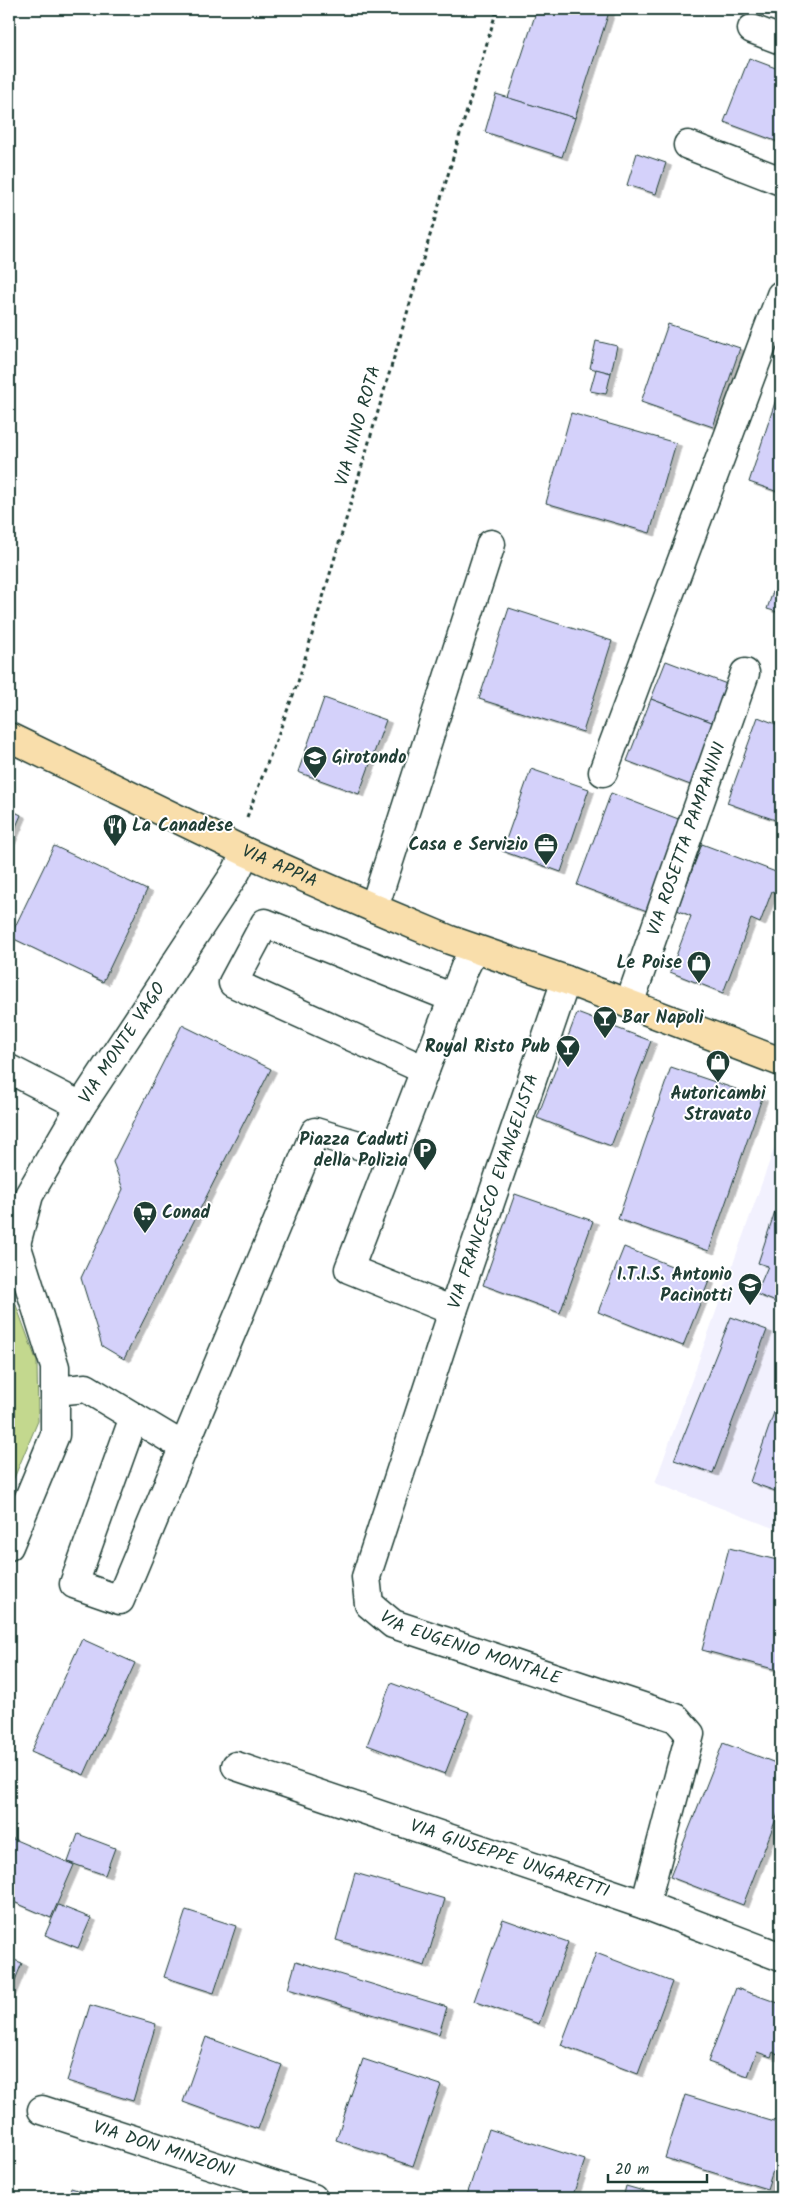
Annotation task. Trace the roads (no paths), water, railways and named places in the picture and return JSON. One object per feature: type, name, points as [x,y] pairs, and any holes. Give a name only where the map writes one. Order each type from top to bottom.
[{"type":"main road","name":"VIA APPIA","points":[[9,737],[241,849],[374,908],[474,949],[566,980],[781,1062]]},
{"type":"street","points":[[752,29],[781,40]]},
{"type":"street","points":[[688,145],[781,181]]},
{"type":"street","points":[[603,772],[781,295]]},
{"type":"street","points":[[374,908],[492,544]]},
{"type":"street","name":"VIA ROSETTA PAMPANINI","points":[[628,1004],[745,672]]},
{"type":"street","name":"VIA MONTE VAGO","points":[[12,1243],[30,1195],[81,1106],[236,872],[241,849]]},
{"type":"street","points":[[424,1070],[233,983],[265,923],[453,998]]},
{"type":"street","name":"VIA FRANCESCO EVANGELISTA","points":[[474,949],[424,1070],[349,1269],[452,1313],[566,980]]},
{"type":"street","points":[[9,1069],[81,1106]]},
{"type":"street","points":[[134,1417],[74,1584],[120,1600],[315,1132],[392,1156]]},
{"type":"street","points":[[9,1546],[55,1435],[55,1367],[12,1243]]},
{"type":"street","name":"VIA EUGENIO MONTALE","points":[[452,1313],[450,1325],[366,1576],[369,1604],[393,1624],[676,1718],[690,1734],[645,1905]]},
{"type":"street","points":[[55,1392],[86,1388],[184,1447]]},
{"type":"street","name":"VIA GIUSEPPE UNGARETTI","points":[[236,1766],[645,1905],[781,1957]]},
{"type":"street","name":"VIA DON MINZONI","points":[[42,2110],[313,2198]]},
{"type":"place","name":"Girotondo","points":[[315,779]]},
{"type":"place","name":"La Canadese","points":[[115,847]]},
{"type":"place","name":"Casa e Servizio","points":[[546,866]]},
{"type":"place","name":"Le Poise","points":[[699,984]]},
{"type":"place","name":"Bar Napoli","points":[[605,1039]]},
{"type":"place","name":"Royal Risto Pub","points":[[568,1068]]},
{"type":"place","name":"Autoricambi Stravato","points":[[718,1083]]},
{"type":"place","name":"Piazza Caduti della Polizia","points":[[425,1171]]},
{"type":"place","name":"Conad","points":[[145,1234]]},
{"type":"place","name":"I.T.I.S. Antonio Pacinotti","points":[[750,1306]]}]
